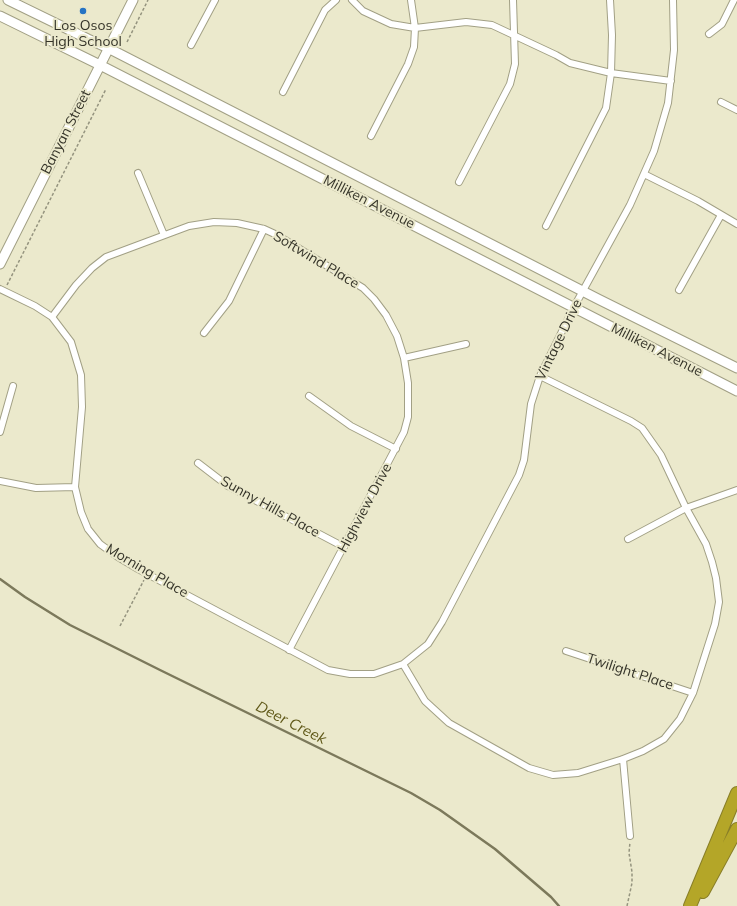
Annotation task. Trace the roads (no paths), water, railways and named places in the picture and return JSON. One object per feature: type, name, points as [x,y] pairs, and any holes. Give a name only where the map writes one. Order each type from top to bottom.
[{"type":"highway","points":[[690,906],[737,793]]},
{"type":"highway","points":[[695,906],[737,829]]},
{"type":"main road","name":"Milliken Avenue","points":[[8,0],[108,48],[583,291],[737,368]]},
{"type":"main road","name":"Banyan Street","points":[[0,264],[108,48],[134,0]]},
{"type":"main road","name":"Milliken Avenue","points":[[0,16],[100,65],[737,391]]},
{"type":"street","points":[[191,44],[215,0]]},
{"type":"street","points":[[283,92],[325,10],[336,0]]},
{"type":"street","points":[[352,0],[363,11],[391,24],[415,28],[466,22],[492,25],[570,63],[611,72],[671,81]]},
{"type":"street","points":[[371,136],[408,64],[414,47],[415,28],[411,0]]},
{"type":"street","points":[[459,182],[510,84],[515,64],[513,0]]},
{"type":"street","points":[[546,226],[606,108],[611,72],[612,35],[610,0]]},
{"type":"street","name":"Vintage Drive","points":[[404,664],[428,644],[442,622],[519,475],[524,460],[531,404],[540,376],[574,307],[630,205],[654,152],[668,103],[671,81],[674,50],[673,0]]},
{"type":"street","points":[[709,34],[722,24],[734,3],[734,0]]},
{"type":"street","points":[[721,102],[737,110]]},
{"type":"street","points":[[138,173],[164,235]]},
{"type":"street","points":[[644,174],[698,201],[737,224]]},
{"type":"street","points":[[679,290],[721,215]]},
{"type":"street","name":"Softwind Place","points":[[52,317],[76,285],[92,268],[106,257],[189,226],[214,222],[237,223],[264,229],[277,235],[363,288],[374,299],[386,315],[397,336],[404,358]]},
{"type":"street","points":[[204,333],[230,301],[264,229]]},
{"type":"street","name":"Morning Place","points":[[2,290],[35,306],[52,317],[71,342],[81,374],[82,406],[75,487],[81,512],[88,529],[100,544],[118,557],[328,670],[350,674],[374,674],[404,664]]},
{"type":"street","points":[[404,358],[466,344]]},
{"type":"street","name":"Highview Drive","points":[[289,650],[404,432],[408,417],[408,383],[404,358]]},
{"type":"street","points":[[404,664],[425,701],[449,723],[528,768],[553,775],[578,773],[643,751],[664,738],[680,719],[693,693],[715,624],[719,602],[716,578],[706,544],[686,508],[661,455],[642,428],[631,421],[540,376]]},
{"type":"street","points":[[0,432],[13,386]]},
{"type":"street","points":[[309,396],[351,426],[396,449]]},
{"type":"street","name":"Sunny Hills Place","points":[[198,463],[228,486],[344,548]]},
{"type":"street","points":[[0,481],[36,488],[75,487]]},
{"type":"street","points":[[628,539],[686,508],[737,490]]},
{"type":"street","name":"Twilight Place","points":[[566,651],[693,693]]},
{"type":"street","points":[[624,758],[630,836]]},
{"type":"waterway","name":"Deer Creek","points":[[0,579],[25,597],[70,625],[411,793],[440,810],[495,849],[551,897],[559,906]]},
{"type":"place","name":"Los Osos High School","points":[[83,11]]}]
